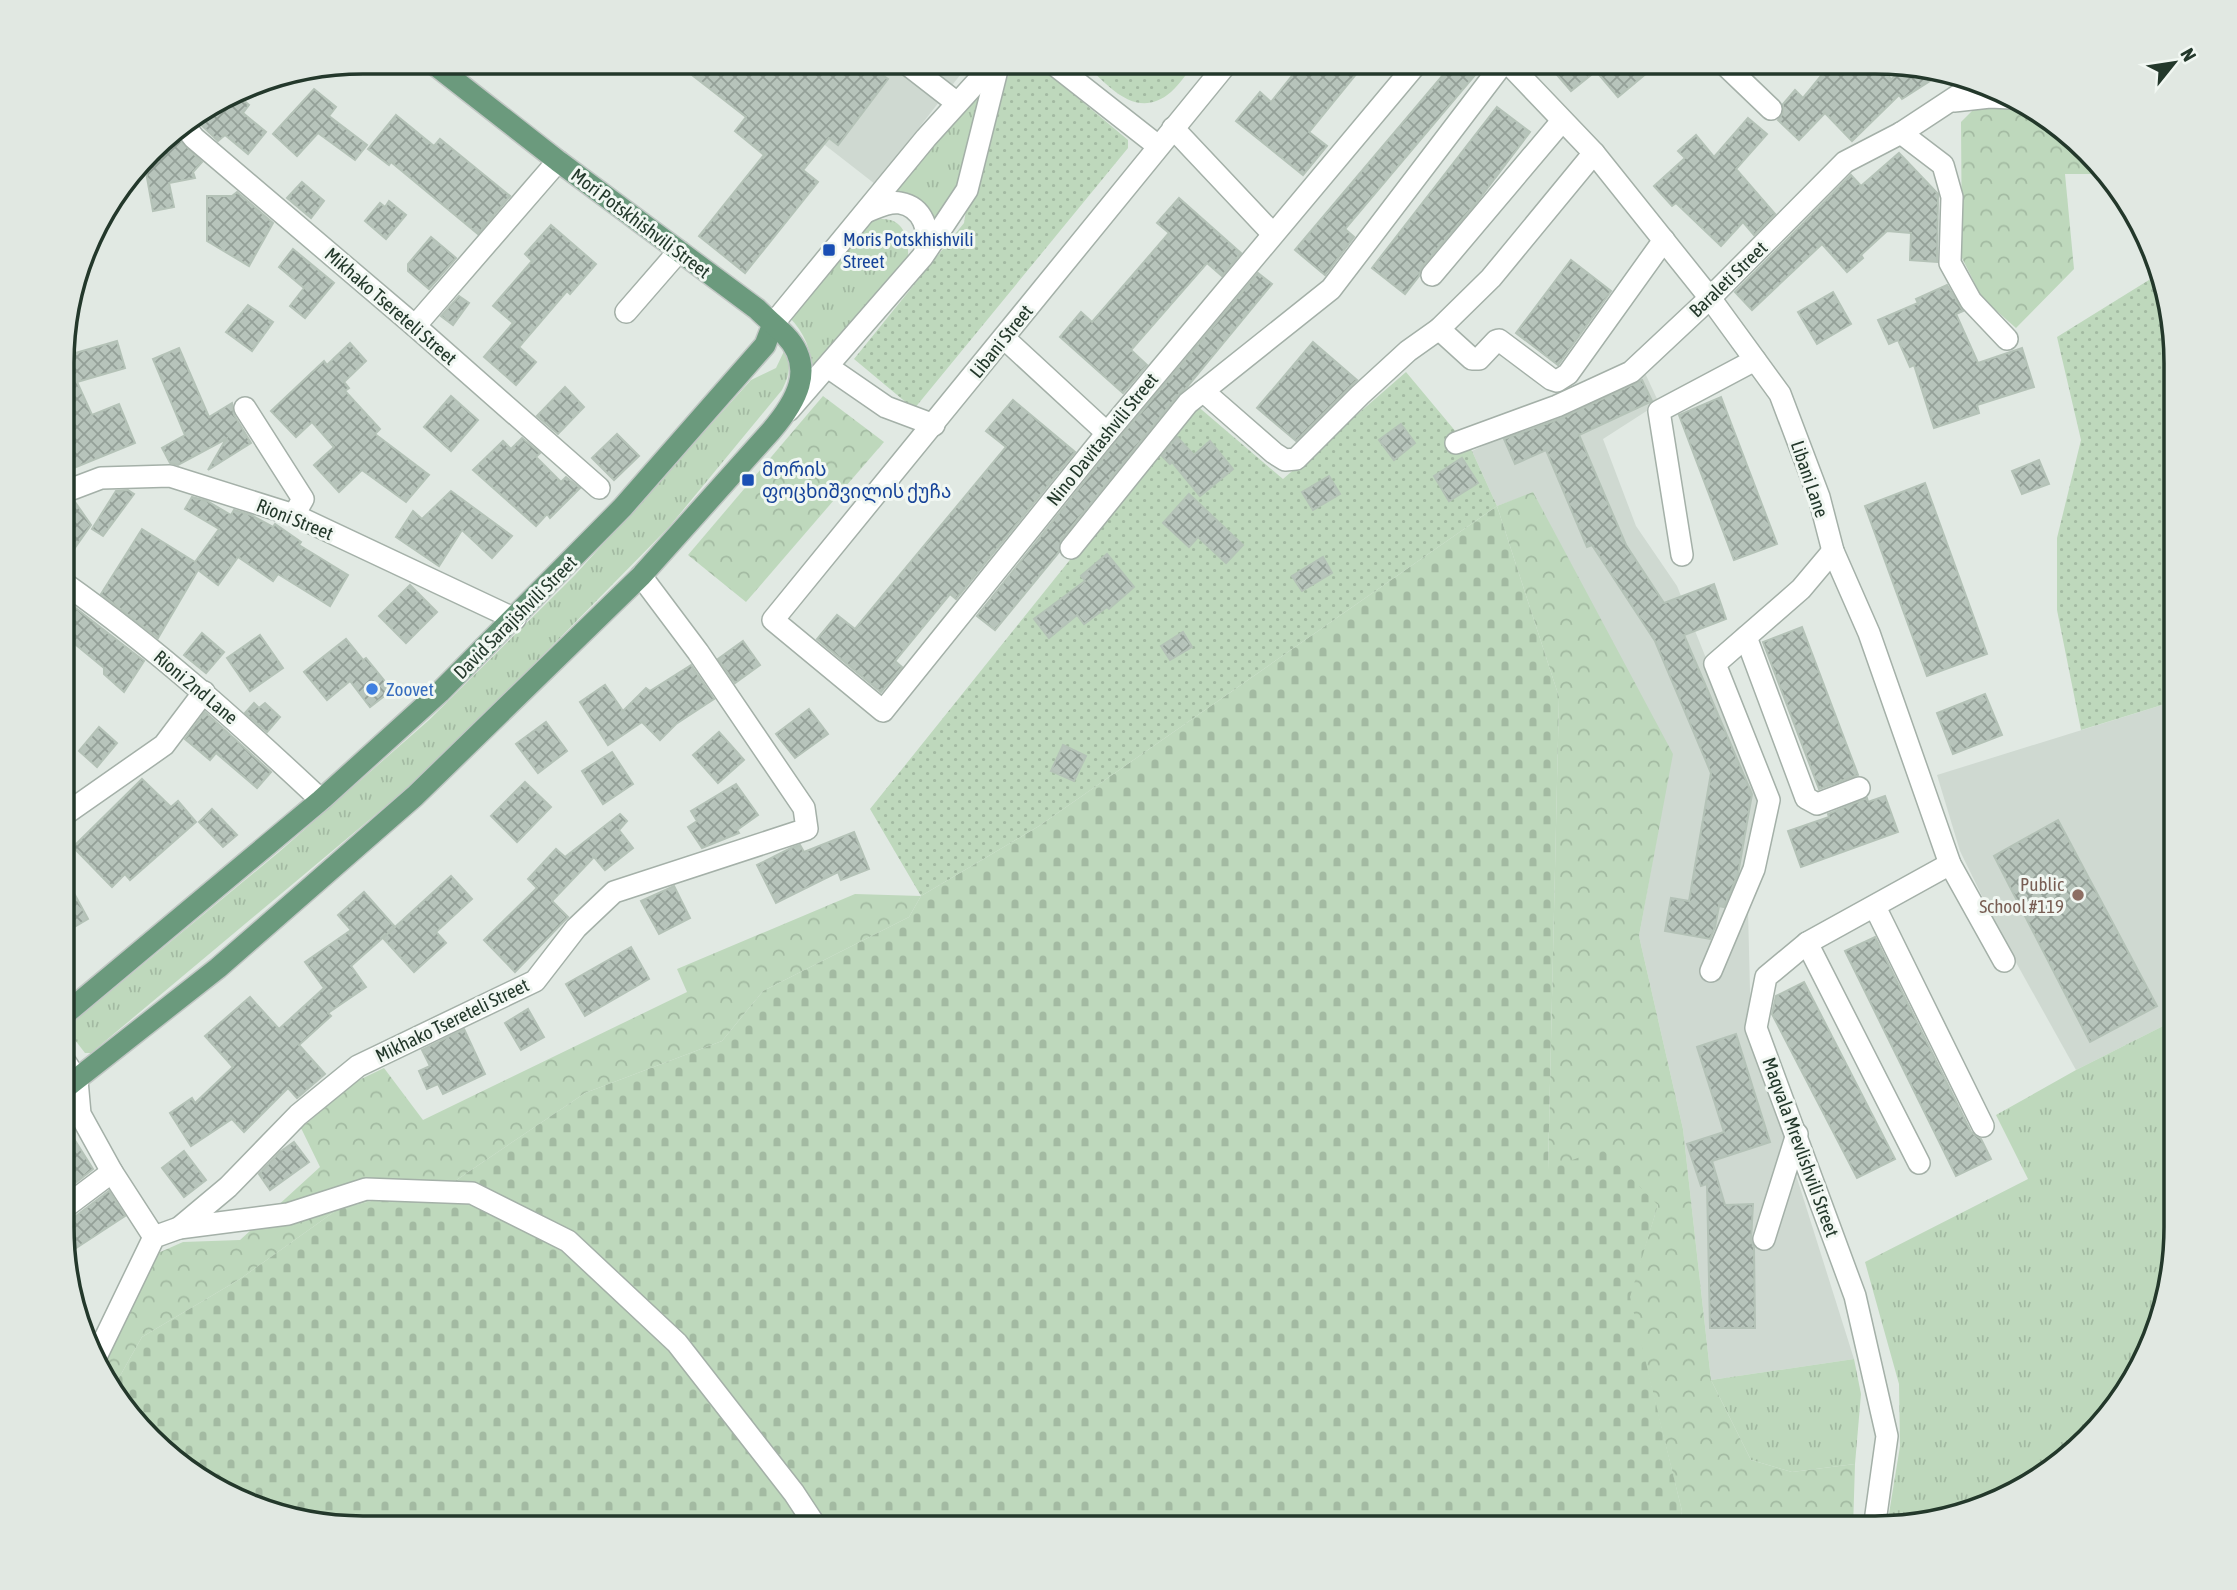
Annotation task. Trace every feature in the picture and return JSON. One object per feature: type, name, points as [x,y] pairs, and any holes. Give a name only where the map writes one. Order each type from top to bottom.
[{"type":"main road","name":"Mori Potskhishvili Street","points":[[447,74],[558,161],[757,309],[787,336],[797,354],[801,374],[798,394],[788,412]]},
{"type":"main road","name":"David Sarajishvili Street","points":[[74,1007],[321,800],[440,692],[515,619],[624,507],[765,345],[773,324]]},
{"type":"main road","points":[[74,1081],[218,968],[415,796],[641,576],[788,412]]},
{"type":"street","points":[[920,74],[957,103]]},
{"type":"street","points":[[773,324],[926,138],[985,74]]},
{"type":"street","points":[[788,412],[923,256],[967,190],[994,74]]},
{"type":"street","points":[[1066,74],[1158,146]]},
{"type":"street","name":"Libani Street","points":[[773,620],[1218,74]]},
{"type":"street","name":"Nino Davitashvili Street","points":[[773,620],[883,711],[1107,433],[1408,74]]},
{"type":"street","points":[[1071,548],[1188,403],[1331,289],[1496,74]]},
{"type":"street","name":"Libani Lane","points":[[1517,74],[1594,153],[1710,298],[1780,394],[1819,497],[1833,551],[1870,633],[1950,864],[2004,961]]},
{"type":"street","points":[[1734,74],[1770,109]]},
{"type":"street","name":"Baraleti Street","points":[[1456,443],[1557,406],[1631,372],[1710,298],[1845,162],[1901,134],[1968,89]]},
{"type":"street","points":[[1948,102],[1990,97]]},
{"type":"street","points":[[1432,275],[1562,121]]},
{"type":"street","points":[[1173,128],[1272,233]]},
{"type":"street","name":"Mikhako Tsereteli Street","points":[[189,131],[599,488]]},
{"type":"street","points":[[1901,134],[1943,165],[1952,197],[1950,263],[1971,301],[2007,339]]},
{"type":"street","points":[[1203,391],[1274,453],[1285,460],[1296,459],[1408,351],[1439,328],[1491,278],[1594,153]]},
{"type":"street","points":[[415,326],[558,161]]},
{"type":"street","points":[[868,211],[884,204],[901,203],[916,211],[926,224],[928,240],[923,256]]},
{"type":"street","points":[[1439,328],[1472,359],[1479,359],[1499,340],[1557,381],[1568,374],[1664,240]]},
{"type":"street","points":[[626,312],[679,251]]},
{"type":"street","points":[[1004,338],[1107,433]]},
{"type":"street","points":[[1682,555],[1659,411],[1755,360]]},
{"type":"street","points":[[828,367],[886,407],[934,425]]},
{"type":"street","points":[[245,408],[303,499],[294,516]]},
{"type":"street","name":"Rioni Street","points":[[74,488],[101,478],[170,476],[294,516],[515,619]]},
{"type":"street","points":[[1712,971],[1754,869],[1769,800],[1715,664],[1801,589],[1833,551]]},
{"type":"street","name":"Mikhako Tsereteli Street","points":[[154,1237],[179,1228],[228,1187],[298,1115],[358,1066],[535,981],[576,928],[614,892],[807,829],[804,808],[698,652],[641,576]]},
{"type":"street","name":"Rioni 2nd Lane","points":[[74,590],[204,692],[321,800]]},
{"type":"street","points":[[1746,636],[1806,798],[1817,804],[1859,788]]},
{"type":"street","points":[[74,808],[164,745],[204,692]]},
{"type":"street","name":"Maqvala Mrevlishvili Street","points":[[1876,1516],[1887,1436],[1855,1296],[1756,1028],[1766,977],[1807,943],[1875,908],[1950,864]]},
{"type":"street","points":[[1875,908],[1983,1126]]},
{"type":"street","points":[[1807,943],[1919,1163]]},
{"type":"street","points":[[74,1096],[80,1114],[112,1172],[154,1237],[100,1349]]},
{"type":"street","points":[[1764,1239],[1797,1134]]},
{"type":"street","points":[[74,1200],[112,1172]]},
{"type":"street","points":[[179,1228],[288,1214],[366,1189],[472,1193],[568,1241],[677,1343],[809,1516]]},
{"type":"shaded area","points":[[764,74],[961,74],[875,184],[753,89]]},
{"type":"shaded area","points":[[1644,371],[1659,403],[1603,439],[1636,526],[1677,586],[1763,800],[1747,869],[1751,1032],[1854,1359],[1711,1380],[1683,1129],[1639,936],[1672,754],[1533,493],[1497,506],[1472,451]]},
{"type":"shaded area","name":"Public School #119","points":[[2164,704],[2164,1026],[2076,1070],[2003,939],[1960,851],[1937,775]]},
{"type":"green space","points":[[989,74],[958,185],[931,226],[914,199],[895,192]]},
{"type":"green space","points":[[1010,74],[1049,74],[1128,140],[1128,148],[914,409],[854,359],[964,223],[1002,85]]},
{"type":"green space","points":[[1096,74],[1187,74],[1171,92],[1146,103],[1134,102],[1113,90]]},
{"type":"green space","points":[[1987,96],[2019,112],[2051,133],[2094,174],[2065,174],[2074,269],[2016,328],[1982,298],[1962,258],[1961,122]]},
{"type":"green space","points":[[881,219],[895,222],[903,230],[908,256],[813,372],[806,342],[789,317],[869,221]]},
{"type":"green space","points":[[2151,279],[2161,324],[2164,362],[2164,704],[2081,730],[2057,610],[2057,538],[2081,440],[2057,337]]},
{"type":"green space","points":[[786,347],[789,369],[782,390],[669,527],[436,764],[91,1053],[85,1053],[74,1039],[74,1022],[279,852],[429,720],[575,575],[751,380],[776,368]]},
{"type":"green space","points":[[1406,372],[1472,451],[1497,506],[1039,826],[921,896],[870,809],[1195,404],[1283,479]]},
{"type":"green space","points":[[823,396],[884,442],[746,602],[688,555]]},
{"type":"green space","points":[[1533,492],[1673,754],[1639,936],[1683,1129],[1711,1380],[1751,1460],[1792,1472],[1855,1464],[1853,1516],[1681,1516],[1629,1297],[1658,1205],[1548,1170],[1559,697],[1497,506]]},
{"type":"green space","points":[[1497,506],[1559,697],[1548,1169],[1602,1149],[1658,1205],[1630,1297],[1681,1516],[343,1516],[287,1507],[252,1495],[218,1478],[186,1457],[158,1432],[133,1404],[117,1381],[142,1337],[240,1279],[338,1209],[455,1181],[585,1093],[722,1041],[763,991],[909,917],[921,896],[1039,826]]},
{"type":"green space","points":[[855,894],[921,896],[909,917],[763,991],[722,1041],[585,1093],[455,1181],[338,1209],[240,1279],[142,1337],[117,1381],[105,1359],[158,1253],[183,1242],[240,1240],[320,1167],[301,1128],[357,1081],[384,1068],[423,1120],[687,992],[677,969]]},
{"type":"green space","points":[[2164,1026],[2163,1247],[2154,1303],[2142,1338],[2125,1372],[2104,1404],[2079,1432],[2051,1457],[2019,1478],[1985,1495],[1950,1507],[1889,1516],[1900,1446],[1899,1384],[1865,1262],[2028,1179],[1996,1115],[2076,1070]]},
{"type":"green space","points":[[1854,1359],[1861,1394],[1855,1464],[1792,1472],[1751,1460],[1711,1380]]},
{"type":"building","points":[[691,74],[881,74],[888,79],[838,145],[829,138],[803,170],[818,182],[745,273],[699,236],[764,155],[735,131],[746,117]]},
{"type":"building","points":[[1293,74],[1356,74],[1309,132],[1327,146],[1303,175],[1236,121],[1260,92],[1271,102]]},
{"type":"building","points":[[1444,74],[1476,74],[1345,229],[1354,237],[1325,275],[1295,250]]},
{"type":"building","points":[[1556,74],[1592,74],[1571,91]]},
{"type":"building","points":[[1599,74],[1646,74],[1618,97]]},
{"type":"building","points":[[1823,74],[1887,74],[1891,79],[1898,74],[1933,79],[1902,99],[1899,95],[1852,141],[1825,113],[1799,140],[1778,120],[1783,113],[1783,104],[1795,90],[1803,98]]},
{"type":"building","points":[[314,89],[336,107],[329,116],[367,145],[355,160],[318,133],[297,156],[273,134]]},
{"type":"building","points":[[242,99],[249,105],[243,113],[266,132],[248,154],[225,135],[218,141],[200,124]]},
{"type":"building","points":[[1497,107],[1530,132],[1476,203],[1422,267],[1419,276],[1405,294],[1372,268]]},
{"type":"building","points":[[396,115],[434,146],[440,139],[510,196],[478,234],[391,162],[389,165],[368,149]]},
{"type":"building","points":[[1748,118],[1767,134],[1736,169],[1775,214],[1754,235],[1743,222],[1721,246],[1676,203],[1672,206],[1654,186],[1685,158],[1678,151],[1696,135],[1714,157]]},
{"type":"building","points":[[179,139],[202,162],[193,172],[195,178],[169,183],[174,207],[153,211],[146,171]]},
{"type":"building","points":[[1899,153],[1938,194],[1937,262],[1910,260],[1911,233],[1887,231],[1847,272],[1822,244],[1752,310],[1735,292],[1851,175],[1861,186]]},
{"type":"building","points":[[302,182],[324,201],[311,218],[287,198]]},
{"type":"building","points":[[237,192],[273,223],[249,266],[207,241],[207,196],[232,196]]},
{"type":"building","points":[[1179,198],[1241,253],[1222,276],[1207,263],[1131,350],[1147,365],[1123,393],[1060,337],[1081,312],[1092,322],[1169,233],[1157,223]]},
{"type":"building","points":[[389,201],[406,215],[386,239],[365,221],[380,203],[385,207]]},
{"type":"building","points":[[551,225],[596,264],[570,294],[567,291],[519,347],[536,362],[516,385],[484,357],[513,323],[493,306],[532,261],[525,254]]},
{"type":"building","points":[[431,237],[456,258],[429,289],[408,271],[408,264]]},
{"type":"building","points":[[293,249],[334,283],[305,318],[290,306],[304,288],[279,267]]},
{"type":"building","points":[[1571,260],[1611,291],[1558,365],[1516,333]]},
{"type":"building","points":[[1258,273],[1272,284],[1061,540],[1059,552],[995,630],[977,616],[1117,441]]},
{"type":"building","points":[[1947,285],[1963,311],[1956,314],[1978,363],[2022,348],[2034,387],[1977,405],[1979,413],[1934,428],[1914,365],[1910,367],[1898,340],[1889,344],[1878,320],[1918,303],[1916,299]]},
{"type":"building","points":[[1833,292],[1851,324],[1817,344],[1798,312]]},
{"type":"building","points":[[459,296],[469,303],[453,325],[441,316]]},
{"type":"building","points":[[248,305],[273,322],[252,351],[226,332]]},
{"type":"building","points":[[117,341],[125,368],[77,382],[92,415],[119,404],[135,443],[74,468],[74,362],[74,353]]},
{"type":"building","points":[[1313,342],[1357,380],[1296,441],[1257,408]]},
{"type":"building","points":[[350,343],[366,361],[344,382],[349,388],[345,391],[380,429],[375,434],[429,475],[406,502],[362,470],[339,492],[314,465],[334,447],[312,422],[296,437],[271,411],[324,361],[327,365]]},
{"type":"building","points":[[179,348],[209,417],[232,403],[234,415],[251,443],[208,470],[226,439],[178,465],[170,463],[162,448],[185,435],[153,359]]},
{"type":"building","points":[[1642,380],[1652,401],[1579,435],[1626,545],[1664,603],[1714,584],[1726,619],[1684,635],[1752,794],[1738,874],[1724,907],[1719,906],[1710,939],[1665,931],[1671,898],[1689,901],[1711,773],[1655,641],[1592,545],[1587,547],[1546,450],[1515,464],[1504,439],[1562,418]]},
{"type":"building","points":[[565,387],[584,407],[558,434],[537,416]]},
{"type":"building","points":[[451,396],[478,420],[451,451],[424,427]]},
{"type":"building","points":[[1721,397],[1777,544],[1734,560],[1679,415]]},
{"type":"building","points":[[1013,400],[1075,452],[956,599],[950,594],[895,661],[902,667],[881,692],[817,639],[837,615],[855,629],[1006,447],[986,431]]},
{"type":"building","points":[[1401,424],[1415,443],[1394,460],[1379,440]]},
{"type":"building","points":[[617,434],[639,456],[614,480],[592,458]]},
{"type":"building","points":[[1177,437],[1194,455],[1210,441],[1233,469],[1200,496],[1172,462],[1170,464],[1162,456]]},
{"type":"building","points":[[522,438],[540,453],[536,457],[561,482],[566,477],[580,488],[550,518],[547,514],[536,526],[473,470],[503,441],[511,449]]},
{"type":"building","points":[[1462,458],[1478,483],[1449,501],[1434,476]]},
{"type":"building","points":[[2039,460],[2049,484],[2022,494],[2012,471]]},
{"type":"building","points":[[1329,476],[1340,494],[1313,510],[1302,492]]},
{"type":"building","points":[[1925,483],[1987,654],[1927,676],[1865,506]]},
{"type":"building","points":[[128,490],[134,494],[103,536],[92,529],[116,491]]},
{"type":"building","points":[[451,491],[512,536],[492,558],[462,530],[439,566],[396,537],[413,511],[422,519]]},
{"type":"building","points":[[1189,494],[1243,545],[1226,563],[1198,537],[1189,547],[1163,523]]},
{"type":"building","points":[[192,497],[207,501],[231,515],[234,510],[251,515],[273,527],[275,524],[301,542],[299,545],[348,575],[330,606],[278,574],[273,581],[238,557],[218,585],[198,570],[158,638],[101,594],[142,529],[195,562],[219,529],[185,509]]},
{"type":"building","points":[[74,502],[91,525],[74,549]]},
{"type":"building","points":[[1107,554],[1134,587],[1109,609],[1107,607],[1084,624],[1077,615],[1049,638],[1034,619],[1085,581],[1081,576]]},
{"type":"building","points":[[1323,557],[1332,573],[1302,591],[1292,576]]},
{"type":"building","points":[[410,585],[437,612],[406,643],[379,616]]},
{"type":"building","points":[[74,607],[144,661],[124,692],[104,674],[104,668],[74,643]]},
{"type":"building","points":[[1802,627],[1858,775],[1819,789],[1763,642]]},
{"type":"building","points":[[1183,632],[1192,647],[1170,660],[1161,646]]},
{"type":"building","points":[[202,633],[224,652],[206,673],[184,655]]},
{"type":"building","points":[[260,635],[283,668],[250,691],[227,658]]},
{"type":"building","points":[[346,639],[363,660],[366,658],[392,690],[370,707],[350,681],[327,700],[304,672]]},
{"type":"building","points":[[743,641],[760,665],[735,683],[718,659]]},
{"type":"building","points":[[691,665],[714,699],[676,724],[660,740],[642,722],[608,745],[580,702],[605,685],[623,711],[646,688],[650,691]]},
{"type":"building","points":[[1985,694],[2002,735],[1953,754],[1937,713]]},
{"type":"building","points":[[254,703],[259,708],[265,703],[280,717],[267,732],[245,713]]},
{"type":"building","points":[[809,709],[828,734],[795,758],[776,734]]},
{"type":"building","points":[[205,712],[271,772],[257,788],[216,753],[210,760],[185,739]]},
{"type":"building","points":[[546,722],[567,751],[538,773],[516,744]]},
{"type":"building","points":[[99,727],[117,743],[97,767],[79,751]]},
{"type":"building","points":[[719,732],[744,760],[718,783],[693,755]]},
{"type":"building","points":[[1063,745],[1086,756],[1074,781],[1051,771]]},
{"type":"building","points":[[612,752],[633,784],[603,804],[582,771]]},
{"type":"building","points":[[142,779],[171,807],[178,801],[196,822],[130,880],[125,874],[112,887],[74,846]]},
{"type":"building","points":[[525,782],[551,807],[517,842],[491,816]]},
{"type":"building","points":[[736,784],[758,815],[737,830],[739,833],[702,848],[688,827],[697,821],[691,811]]},
{"type":"building","points":[[1885,796],[1898,832],[1801,867],[1788,831],[1829,817],[1828,814],[1867,798],[1868,802]]},
{"type":"building","points":[[212,809],[237,835],[223,847],[199,822]]},
{"type":"building","points":[[620,814],[627,821],[619,830],[633,848],[605,870],[594,857],[552,901],[568,917],[515,972],[484,940],[537,888],[528,879],[556,849],[565,857]]},
{"type":"building","points":[[2058,820],[2157,1006],[2090,1042],[1994,856]]},
{"type":"building","points":[[854,832],[869,869],[841,880],[838,872],[776,903],[757,865],[791,848],[800,845],[804,852]]},
{"type":"building","points":[[451,876],[472,899],[436,932],[446,943],[414,972],[383,938]]},
{"type":"building","points":[[674,886],[690,918],[659,934],[641,901]]},
{"type":"building","points":[[364,892],[395,927],[351,966],[366,987],[328,1013],[331,1016],[299,1045],[325,1074],[297,1098],[288,1088],[244,1132],[232,1119],[191,1146],[170,1113],[192,1098],[195,1103],[233,1067],[205,1036],[250,997],[279,1029],[324,988],[305,962],[351,930],[338,915]]},
{"type":"building","points":[[74,893],[88,919],[74,927]]},
{"type":"building","points":[[1875,937],[1971,1132],[1981,1139],[1991,1159],[1956,1176],[1845,951]]},
{"type":"building","points":[[631,947],[649,979],[585,1016],[566,984]]},
{"type":"building","points":[[1804,982],[1895,1159],[1857,1178],[1772,1014],[1776,996]]},
{"type":"building","points":[[528,1009],[544,1037],[521,1050],[505,1023]]},
{"type":"building","points":[[464,1029],[485,1074],[443,1094],[438,1084],[427,1089],[419,1071],[430,1066],[422,1050]]},
{"type":"building","points":[[1736,1034],[1770,1142],[1712,1161],[1725,1205],[1753,1204],[1751,1241],[1754,1247],[1755,1328],[1710,1328],[1707,1184],[1701,1186],[1687,1144],[1724,1132],[1697,1047]]},
{"type":"building","points":[[74,1139],[93,1169],[74,1184]]},
{"type":"building","points":[[294,1142],[309,1162],[270,1190],[259,1174]]},
{"type":"building","points":[[184,1151],[206,1180],[184,1197],[162,1168]]},
{"type":"building","points":[[109,1191],[125,1216],[74,1249],[74,1217]]},
{"type":"place","name":"Moris Potskhishvili Street","points":[[829,250]]},
{"type":"place","name":"მორის ფოცხიშვილის ქუჩა","points":[[748,480]]},
{"type":"place","name":"Zoovet","points":[[372,689]]},
{"type":"place","name":"Public School #119","points":[[2078,895]]}]
